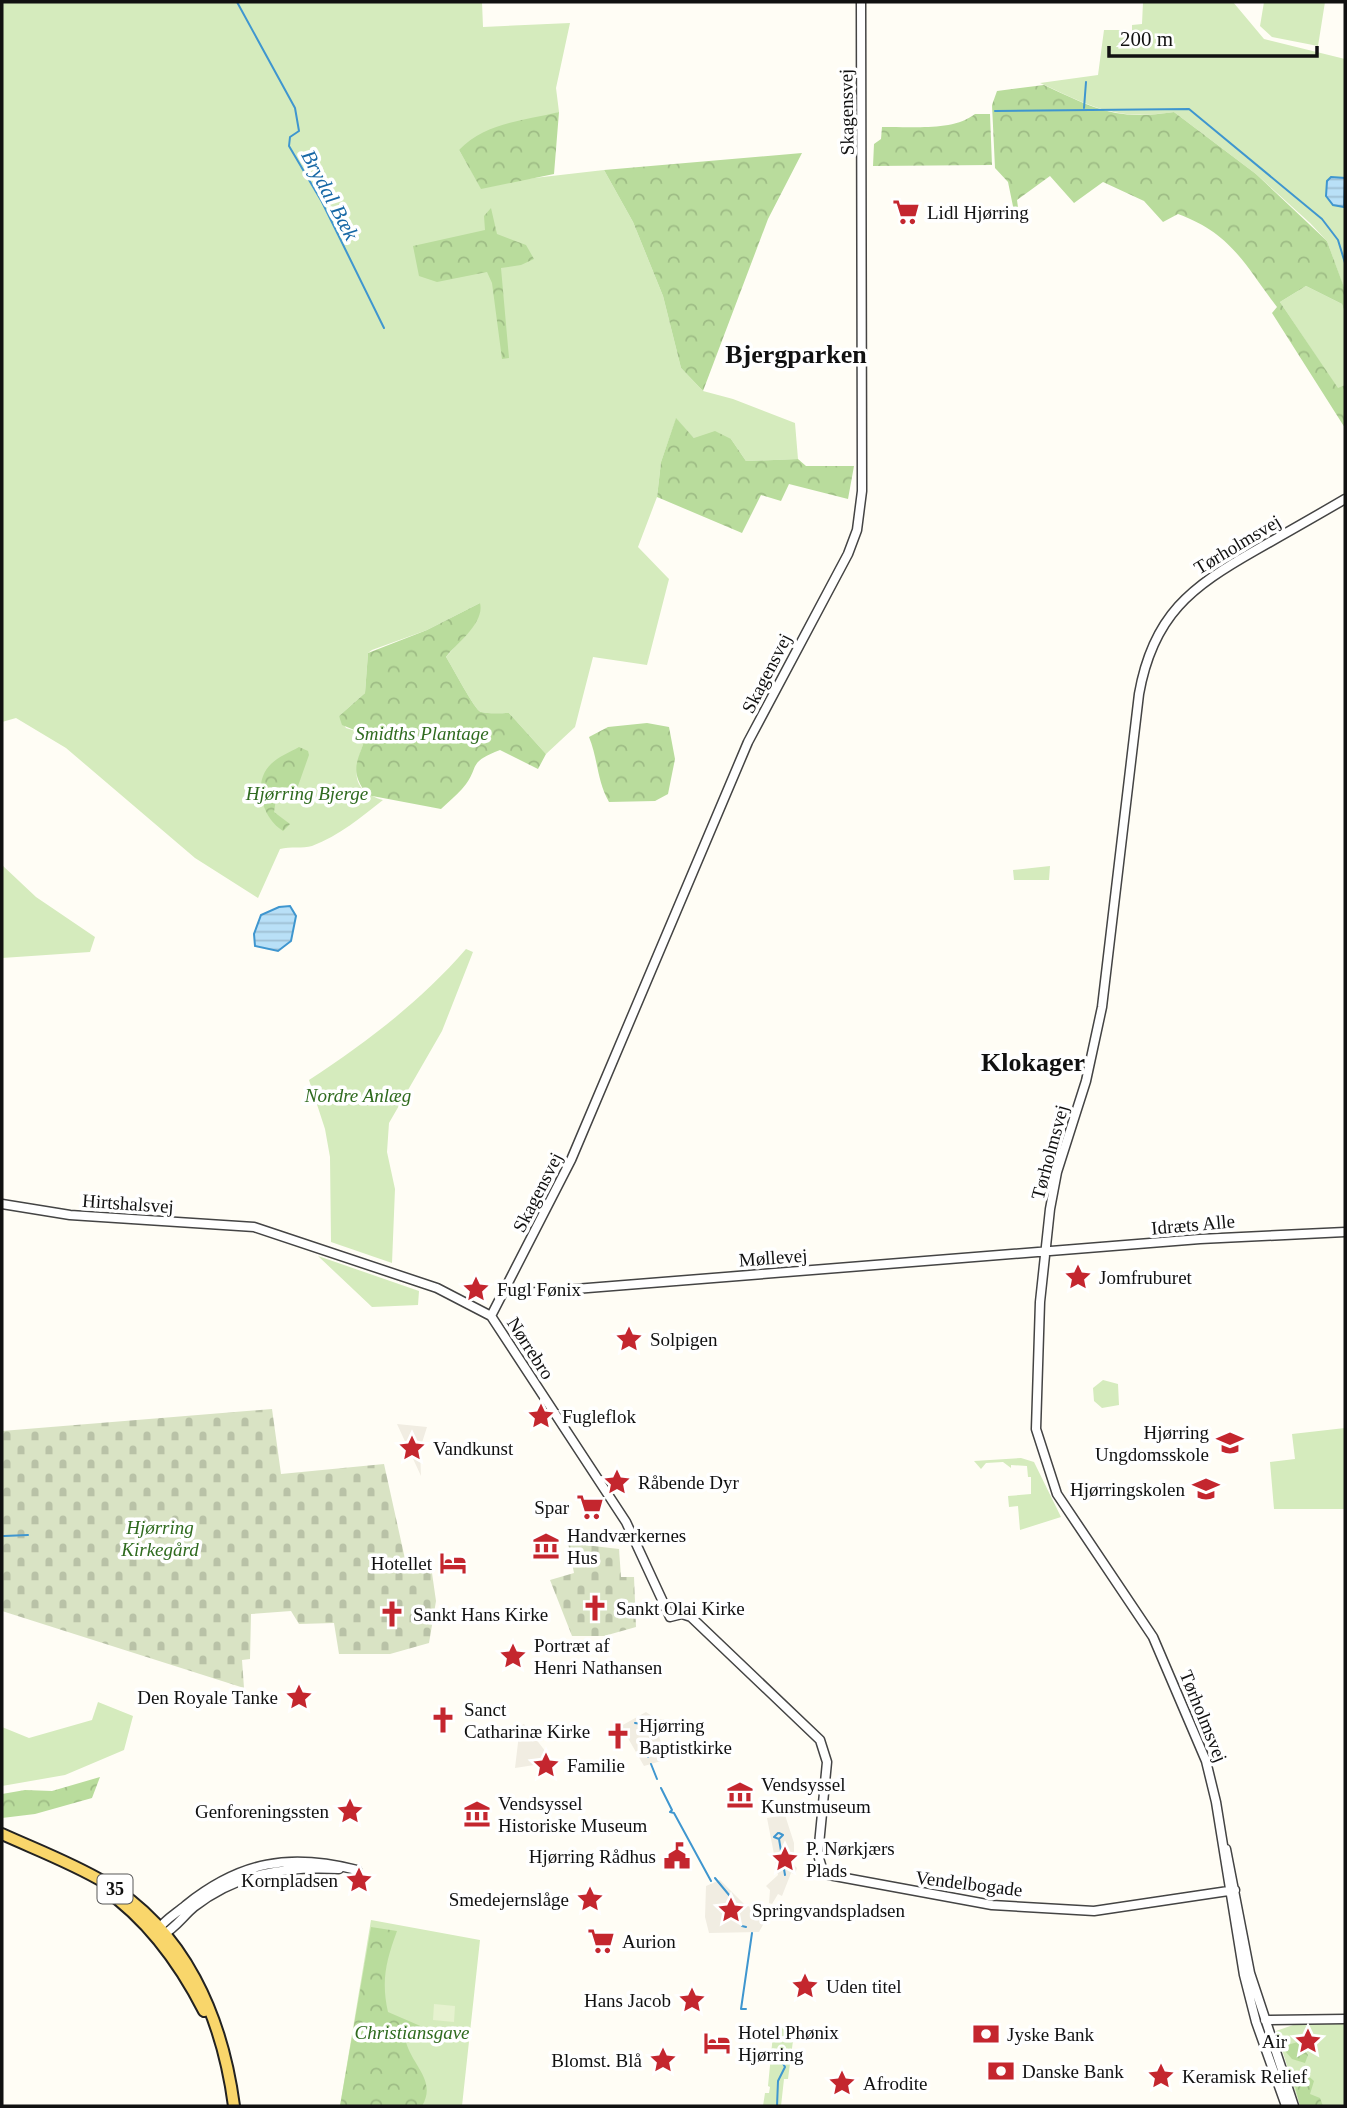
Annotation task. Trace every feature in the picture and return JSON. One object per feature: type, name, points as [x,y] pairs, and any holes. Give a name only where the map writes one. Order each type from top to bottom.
[{"type":"main road","name":"35","points":[[2,1834],[103,1881],[160,1932],[200,1985],[220,2046],[234,2106]]},
{"type":"street","name":"Skagensvej","points":[[491,1316],[576,1150],[748,742],[837,577],[857,530],[862,506],[863,446],[861,2]]},
{"type":"street","name":"Tørholmsvej","points":[[1286,2106],[1252,2007],[1206,1761],[1153,1637],[1071,1519],[1057,1494],[1040,1448],[1035,1405],[1044,1252],[1057,1172],[1086,1081],[1102,1007],[1139,694],[1151,648],[1166,620],[1194,589],[1345,499]]},
{"type":"street","name":"Hirtshalsvej","points":[[2,1203],[70,1215],[254,1227]]},
{"type":"street","name":"Nørrebro","points":[[254,1227],[437,1288],[491,1316],[626,1522],[670,1617]]},
{"type":"street","name":"Idræts Alle","points":[[1044,1252],[1287,1233],[1345,1232]]},
{"type":"street","name":"Møllevej","points":[[506,1287],[525,1293],[1044,1252]]},
{"type":"street","name":"Vendelbogade","points":[[670,1617],[682,1614],[691,1617],[820,1740],[828,1762],[818,1855],[822,1868],[829,1875],[849,1881],[992,1905],[1094,1911],[1232,1891]]},
{"type":"street","points":[[310,1860],[357,1870],[290,1868],[247,1877],[211,1895],[160,1932],[214,1885],[260,1866],[310,1860]]},
{"type":"street","name":"Tørholmsvej","points":[[1232,1891],[1250,1973],[1294,2106]]},
{"type":"street","points":[[1265,2020],[1345,2019]]},
{"type":"green space","name":"Hjørring Bjerge","points":[[2,2],[482,2],[483,27],[570,23],[556,88],[559,112],[459,150],[481,188],[507,181],[604,170],[633,222],[663,296],[681,368],[703,391],[733,399],[795,423],[798,459],[746,461],[731,439],[694,438],[676,419],[661,462],[657,497],[638,547],[669,579],[647,665],[593,657],[575,727],[546,754],[509,713],[478,710],[446,657],[471,629],[480,603],[427,630],[368,653],[365,693],[339,716],[346,728],[362,733],[365,739],[357,768],[359,784],[371,795],[383,800],[349,826],[322,842],[308,847],[280,849],[258,898],[195,858],[66,748],[16,718],[2,722]]},
{"type":"green space","points":[[1143,2],[1233,2],[1264,39],[1345,59],[1345,291],[1327,241],[1310,223],[1256,174],[1174,112],[1136,115],[1105,110],[1040,83],[1098,75],[1104,30],[1125,30],[1126,38],[1132,38],[1132,25],[1142,24]]},
{"type":"green space","points":[[1264,2],[1325,2],[1318,46],[1272,37],[1260,26]]},
{"type":"green space","points":[[1044,85],[1078,101],[1121,114],[1174,112],[1256,174],[1327,241],[1345,290],[1345,314],[1342,304],[1306,286],[1280,302],[1338,388],[1345,385],[1345,428],[1272,313],[1277,307],[1235,252],[1212,231],[1178,214],[1163,222],[1144,201],[1103,182],[1074,203],[1050,176],[1017,200],[1019,215],[1015,216],[1008,182],[995,168],[992,105],[997,91]]},
{"type":"green space","points":[[559,112],[554,174],[481,189],[459,150],[493,128]]},
{"type":"green space","points":[[975,114],[990,114],[992,165],[873,166],[874,144],[881,139],[882,127],[943,126],[966,120]]},
{"type":"green space","points":[[802,153],[768,219],[703,391],[681,368],[663,296],[633,222],[604,170]]},
{"type":"green space","points":[[491,208],[497,234],[526,245],[534,259],[521,265],[501,268],[509,358],[502,359],[492,283],[487,272],[437,282],[419,276],[413,246],[485,230],[484,216]]},
{"type":"green space","points":[[1306,286],[1342,304],[1345,314],[1345,385],[1338,389],[1280,302]]},
{"type":"green space","points":[[676,418],[694,438],[715,431],[731,439],[746,461],[798,459],[806,466],[854,466],[848,499],[789,484],[781,501],[761,495],[742,533],[657,497],[661,462]]},
{"type":"green space","name":"Smidths Plantage","points":[[480,603],[474,625],[446,657],[478,710],[509,713],[546,754],[538,769],[500,750],[478,763],[460,792],[441,809],[367,795],[358,780],[356,768],[365,739],[362,733],[342,725],[339,716],[365,693],[368,653],[427,630]]},
{"type":"green space","points":[[647,723],[669,727],[675,759],[668,794],[655,801],[609,802],[589,737],[608,727]]},
{"type":"green space","name":"Smidths Plantage","points":[[299,747],[308,751],[309,755],[298,786],[277,793],[274,812],[290,824],[283,831],[265,810],[262,781],[271,764]]},
{"type":"green space","points":[[2,865],[36,897],[95,937],[90,952],[2,958]]},
{"type":"green space","points":[[1050,866],[1049,880],[1014,880],[1013,870]]},
{"type":"green space","name":"Nordre Anlæg","points":[[466,949],[473,952],[442,1031],[389,1123],[387,1152],[395,1189],[392,1263],[331,1242],[330,1157],[325,1129],[309,1080],[392,1020]]},
{"type":"green space","points":[[318,1256],[419,1291],[418,1305],[372,1307]]},
{"type":"green space","points":[[1103,1380],[1118,1384],[1119,1405],[1102,1408],[1094,1401],[1093,1388]]},
{"type":"green space","name":"Hjørring Kirkegård","points":[[272,1409],[281,1474],[384,1464],[405,1559],[431,1566],[436,1601],[429,1643],[390,1654],[339,1654],[334,1623],[299,1624],[291,1611],[251,1614],[250,1659],[242,1660],[244,1688],[2,1611],[2,1431]]},
{"type":"green space","points":[[1345,1428],[1345,1509],[1274,1509],[1270,1462],[1295,1459],[1292,1434]]},
{"type":"green space","points":[[1021,1458],[1034,1462],[1061,1517],[1020,1530],[1018,1506],[1009,1507],[1008,1496],[1031,1494],[1031,1477],[1028,1477],[1027,1466],[1011,1465],[1011,1468],[1003,1462],[986,1463],[981,1469],[974,1461]]},
{"type":"green space","points":[[568,1543],[619,1549],[621,1577],[634,1577],[636,1627],[604,1636],[572,1636],[550,1580],[574,1573]]},
{"type":"green space","points":[[98,1702],[133,1716],[124,1750],[65,1775],[2,1786],[2,1727],[29,1738],[92,1720]]},
{"type":"green space","points":[[100,1777],[92,1798],[35,1814],[2,1818],[2,1794],[25,1790],[52,1791]]},
{"type":"green space","name":"Christiansgave","points":[[371,1920],[480,1940],[462,2106],[340,2106]]},
{"type":"green space","points":[[371,1927],[397,1931],[386,1971],[388,2012],[432,2031],[430,2038],[405,2037],[425,2079],[427,2088],[422,2106],[340,2106]]},
{"type":"green space","points":[[434,2004],[455,2006],[454,2022],[433,2020]]},
{"type":"green space","points":[[774,2024],[794,2033],[788,2079],[784,2079],[781,2106],[763,2106],[765,2093],[769,2093],[770,2087]]},
{"type":"green space","points":[[1296,2024],[1345,2024],[1345,2106],[1300,2106],[1276,2031]]},
{"type":"green space","points":[[1298,2042],[1308,2055],[1305,2063],[1292,2059],[1285,2051],[1287,2045]]},
{"type":"green space","points":[[1304,2072],[1314,2081],[1310,2094],[1320,2098],[1323,2106],[1300,2106],[1294,2082]]},
{"type":"shaded area","points":[[397,1424],[427,1427],[420,1449],[421,1476]]},
{"type":"shaded area","points":[[646,1712],[656,1719],[674,1720],[656,1725],[663,1750],[661,1761],[644,1766],[621,1726]]},
{"type":"shaded area","points":[[524,1724],[546,1752],[553,1771],[543,1772],[541,1764],[515,1768],[520,1726]]},
{"type":"shaded area","name":"P. Nørkjærs Plads","points":[[785,1815],[794,1843],[794,1865],[797,1868],[795,1874],[791,1873],[782,1896],[778,1894],[772,1904],[769,1903],[770,1890],[766,1886],[778,1875],[767,1818]]},
{"type":"shaded area","name":"Springvandspladsen","points":[[720,1880],[744,1904],[768,1916],[759,1932],[709,1933],[705,1917],[706,1886]]},
{"type":"water","points":[[1331,177],[1345,178],[1344,207],[1333,205],[1326,196],[1327,181]]},
{"type":"water","points":[[290,906],[296,916],[291,941],[278,951],[255,946],[254,934],[261,915],[279,907]]},
{"type":"waterway","name":"Brydal Bæk","points":[[237,2],[295,108],[299,131],[290,137],[289,146],[322,202],[384,328]]},
{"type":"waterway","points":[[1084,108],[1086,82]]},
{"type":"waterway","points":[[995,111],[1189,109],[1322,219],[1338,240],[1345,263]]},
{"type":"waterway","points":[[4,1536],[28,1535]]},
{"type":"waterway","points":[[635,1723],[642,1724],[644,1730]]},
{"type":"waterway","points":[[646,1752],[648,1757]]},
{"type":"waterway","points":[[651,1764],[657,1779]]},
{"type":"waterway","points":[[661,1788],[672,1810],[670,1812],[674,1813],[711,1881]]},
{"type":"waterway","points":[[778,1833],[774,1837],[779,1839],[785,1875]]},
{"type":"waterway","points":[[779,1833],[783,1835],[779,1839]]},
{"type":"waterway","points":[[715,1878],[734,1901]]},
{"type":"waterway","points":[[742,1926],[746,1927]]},
{"type":"waterway","points":[[746,2009],[741,2009],[752,1933]]},
{"type":"waterway","points":[[777,2106],[778,2081],[785,2067],[781,2060]]},
{"type":"place","name":"Lidl Hjørring","points":[[906,212]]},
{"type":"place","name":"Jomfruburet","points":[[1078,1277]]},
{"type":"place","name":"Fugl Fønix","points":[[476,1289]]},
{"type":"place","name":"Solpigen","points":[[629,1339]]},
{"type":"place","name":"Fugleflok","points":[[541,1416]]},
{"type":"place","name":"Hjørring Ungdomsskole","points":[[1230,1443]]},
{"type":"place","name":"Vandkunst","points":[[412,1448]]},
{"type":"place","name":"Råbende Dyr","points":[[617,1482]]},
{"type":"place","name":"Hjørringskolen","points":[[1206,1489]]},
{"type":"place","name":"Spar","points":[[590,1507]]},
{"type":"place","name":"Handværkernes Hus","points":[[546,1546]]},
{"type":"place","name":"Hotellet","points":[[453,1563]]},
{"type":"place","name":"Sankt Olai Kirke","points":[[595,1608]]},
{"type":"place","name":"Sankt Hans Kirke","points":[[392,1614]]},
{"type":"place","name":"Portræt af Henri Nathansen","points":[[513,1656]]},
{"type":"place","name":"Den Royale Tanke","points":[[299,1697]]},
{"type":"place","name":"Sanct Catharinæ Kirke","points":[[443,1720]]},
{"type":"place","name":"Hjørring Baptistkirke","points":[[618,1736]]},
{"type":"place","name":"Familie","points":[[546,1765]]},
{"type":"place","name":"Vendsyssel Kunstmuseum","points":[[740,1795]]},
{"type":"place","name":"Genforeningssten","points":[[350,1811]]},
{"type":"place","name":"Vendsyssel Historiske Museum","points":[[477,1814]]},
{"type":"place","name":"Hjørring Rådhus","points":[[677,1856]]},
{"type":"place","name":"P. Nørkjærs Plads","points":[[785,1859]]},
{"type":"place","name":"Kornpladsen","points":[[359,1880]]},
{"type":"place","name":"Smedejernslåge","points":[[590,1899]]},
{"type":"place","name":"Springvandspladsen","points":[[731,1910]]},
{"type":"place","name":"Aurion","points":[[601,1941]]},
{"type":"place","name":"Uden titel","points":[[805,1986]]},
{"type":"place","name":"Hans Jacob","points":[[692,2000]]},
{"type":"place","name":"Jyske Bank","points":[[986,2034]]},
{"type":"place","name":"Air","points":[[1308,2041]]},
{"type":"place","name":"Hotel Phønix Hjørring","points":[[717,2043]]},
{"type":"place","name":"Blomst. Blå","points":[[663,2060]]},
{"type":"place","name":"Danske Bank","points":[[1001,2071]]},
{"type":"place","name":"Keramisk Relief","points":[[1161,2076]]},
{"type":"place","name":"Afrodite","points":[[842,2083]]},
{"type":"district","name":"Bjergparken","points":[[796,354]]},
{"type":"district","name":"Klokager","points":[[1033,1062]]}]
